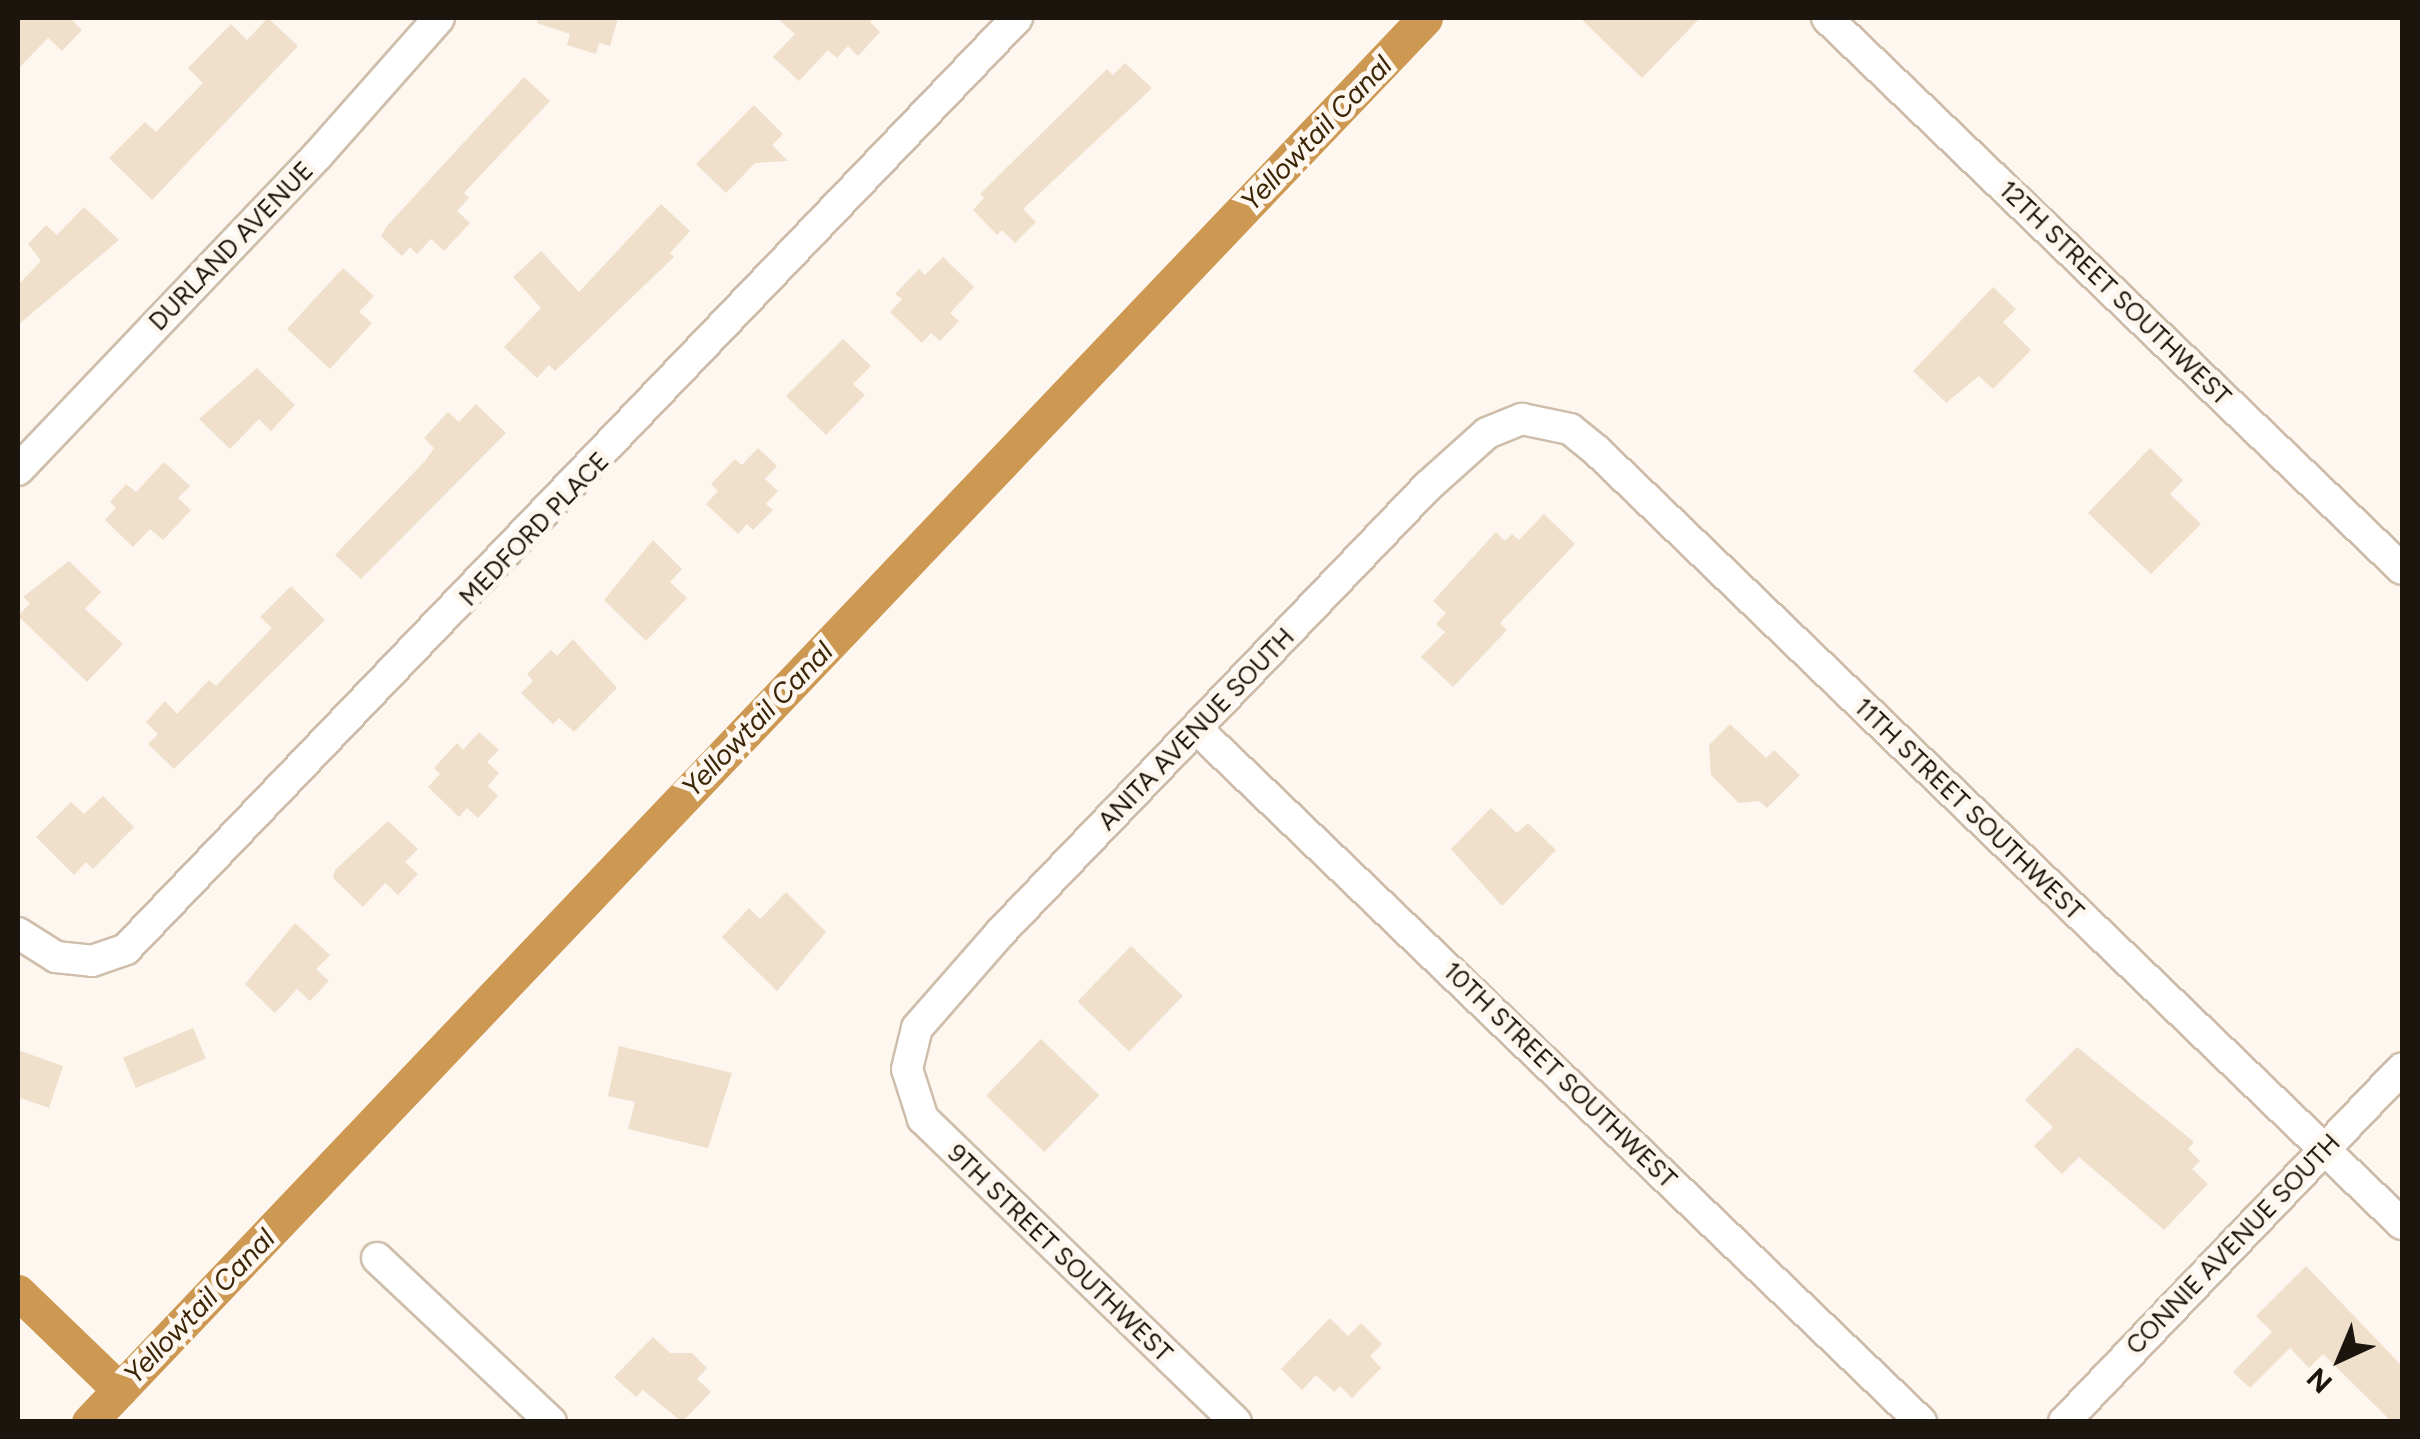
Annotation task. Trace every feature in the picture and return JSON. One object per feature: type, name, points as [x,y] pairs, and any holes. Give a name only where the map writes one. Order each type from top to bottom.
[{"type":"street","name":"DURLAND AVENUE","points":[[18,470],[317,156],[438,18]]},
{"type":"street","name":"MEDFORD PLACE","points":[[18,933],[56,957],[92,961],[126,950],[1017,18]]},
{"type":"street","name":"12TH STREET SOUTHWEST","points":[[1827,18],[2402,569]]},
{"type":"street","name":"ANITA AVENUE SOUTH","points":[[908,1069],[918,1028],[938,998],[1428,486],[1487,433],[1522,419]]},
{"type":"street","name":"11TH STREET SOUTHWEST","points":[[1522,419],[1570,429],[1597,451],[2402,1224]]},
{"type":"street","name":"10TH STREET SOUTHWEST","points":[[1198,730],[1921,1422]]},
{"type":"street","name":"CONNIE AVENUE SOUTH","points":[[2064,1422],[2402,1068]]},
{"type":"street","name":"9TH STREET SOUTHWEST","points":[[908,1069],[923,1118],[1236,1422]]},
{"type":"street","points":[[377,1258],[552,1422]]},
{"type":"building","points":[[18,18],[70,18],[82,30],[62,51],[48,38],[18,69]]},
{"type":"building","points":[[268,18],[298,46],[152,200],[109,158],[145,122],[156,132],[203,83],[188,68],[231,24],[247,40]]},
{"type":"building","points":[[538,18],[618,18],[610,46],[599,43],[596,54],[567,45],[570,34],[537,23]]},
{"type":"building","points":[[777,18],[874,18],[870,22],[880,32],[858,56],[848,46],[837,58],[828,50],[799,81],[773,57],[795,34]]},
{"type":"building","points":[[1580,18],[1700,18],[1642,78]]},
{"type":"building","points":[[1125,63],[1152,88],[1023,209],[1036,222],[1015,243],[1002,230],[997,235],[973,210],[984,198],[980,194],[1107,69],[1113,75]]},
{"type":"building","points":[[524,77],[550,101],[464,193],[469,198],[457,211],[470,223],[444,251],[431,239],[417,254],[410,247],[402,256],[381,236],[387,226]]},
{"type":"building","points":[[754,105],[783,134],[772,145],[788,161],[755,163],[726,193],[696,164]]},
{"type":"building","points":[[661,204],[690,231],[670,253],[674,257],[555,371],[549,365],[537,378],[504,347],[541,308],[513,277],[541,251],[579,292]]},
{"type":"building","points":[[84,207],[119,240],[18,325],[18,285],[41,261],[28,244],[46,225],[57,235]]},
{"type":"building","points":[[943,257],[974,287],[950,313],[959,321],[940,341],[931,333],[922,343],[890,312],[902,299],[895,294],[919,269],[925,275]]},
{"type":"building","points":[[343,268],[374,296],[359,312],[372,323],[330,369],[287,329]]},
{"type":"building","points":[[1993,287],[2016,309],[2003,322],[2031,350],[1993,389],[1979,376],[1946,403],[1913,371]]},
{"type":"building","points":[[843,339],[871,366],[853,384],[865,395],[826,435],[786,396]]},
{"type":"building","points":[[257,368],[295,405],[271,431],[259,419],[230,449],[199,419]]},
{"type":"building","points":[[476,404],[506,433],[361,579],[335,555],[425,461],[434,448],[424,438],[448,412],[459,422]]},
{"type":"building","points":[[758,448],[777,466],[765,479],[778,491],[766,504],[773,510],[753,530],[747,524],[738,534],[706,504],[718,491],[711,484],[735,459],[742,465]]},
{"type":"building","points":[[2150,448],[2183,480],[2170,494],[2201,524],[2151,574],[2088,513]]},
{"type":"building","points":[[164,462],[190,486],[178,498],[191,510],[163,540],[150,529],[133,547],[105,520],[116,508],[110,502],[126,484],[136,492]]},
{"type":"building","points":[[1544,514],[1575,544],[1500,623],[1507,630],[1453,687],[1421,657],[1445,632],[1436,624],[1446,613],[1433,601],[1496,532],[1505,541],[1512,534],[1519,540]]},
{"type":"building","points":[[653,540],[682,569],[670,582],[687,598],[646,641],[604,600]]},
{"type":"building","points":[[69,561],[101,592],[85,609],[123,644],[87,682],[18,616],[30,603],[23,597]]},
{"type":"building","points":[[291,586],[325,620],[174,769],[148,744],[158,734],[146,722],[165,701],[177,714],[209,680],[216,686],[272,628],[260,617]]},
{"type":"building","points":[[573,639],[617,688],[574,732],[559,718],[553,724],[521,693],[533,681],[527,674],[551,650],[557,656]]},
{"type":"building","points":[[1730,724],[1766,758],[1774,750],[1800,775],[1767,808],[1759,801],[1739,803],[1711,775],[1709,745]]},
{"type":"building","points":[[479,732],[499,750],[487,762],[499,773],[488,786],[498,796],[478,818],[467,808],[459,817],[428,787],[440,774],[434,768],[457,743],[463,750]]},
{"type":"building","points":[[103,796],[134,827],[93,869],[86,862],[74,875],[36,837],[71,802],[84,814]]},
{"type":"building","points":[[1491,808],[1517,833],[1528,823],[1556,850],[1502,906],[1451,849]]},
{"type":"building","points":[[388,821],[418,849],[405,862],[418,874],[398,895],[385,883],[363,907],[333,878],[335,870]]},
{"type":"building","points":[[786,892],[826,932],[777,991],[722,937],[749,908],[760,919]]},
{"type":"building","points":[[295,923],[330,955],[316,969],[329,981],[310,1001],[297,989],[275,1013],[245,984]]},
{"type":"building","points":[[1131,946],[1183,996],[1129,1051],[1078,1001]]},
{"type":"building","points":[[193,1028],[206,1058],[136,1088],[123,1058]]},
{"type":"building","points":[[1041,1039],[1099,1095],[1044,1152],[986,1096]]},
{"type":"building","points":[[619,1046],[732,1073],[708,1148],[628,1129],[635,1102],[608,1096]]},
{"type":"building","points":[[2077,1047],[2194,1142],[2188,1149],[2200,1161],[2192,1169],[2208,1184],[2164,1230],[2079,1157],[2062,1174],[2034,1146],[2053,1127],[2025,1100]]},
{"type":"building","points":[[18,1050],[63,1066],[49,1108],[18,1097]]},
{"type":"building","points":[[2306,1266],[2402,1366],[2402,1422],[2392,1422],[2323,1354],[2309,1368],[2290,1348],[2250,1388],[2233,1372],[2272,1332],[2256,1316]]},
{"type":"building","points":[[1330,1318],[1348,1336],[1361,1323],[1382,1344],[1370,1356],[1381,1368],[1352,1398],[1340,1386],[1334,1392],[1316,1375],[1302,1390],[1281,1369]]},
{"type":"building","points":[[653,1337],[670,1353],[692,1353],[707,1368],[697,1379],[711,1392],[682,1422],[643,1390],[636,1397],[614,1377]]},
{"type":"waterway","name":"Yellowtail Canal","points":[[89,1422],[1425,18]]},
{"type":"waterway","points":[[18,1292],[120,1390]]}]
